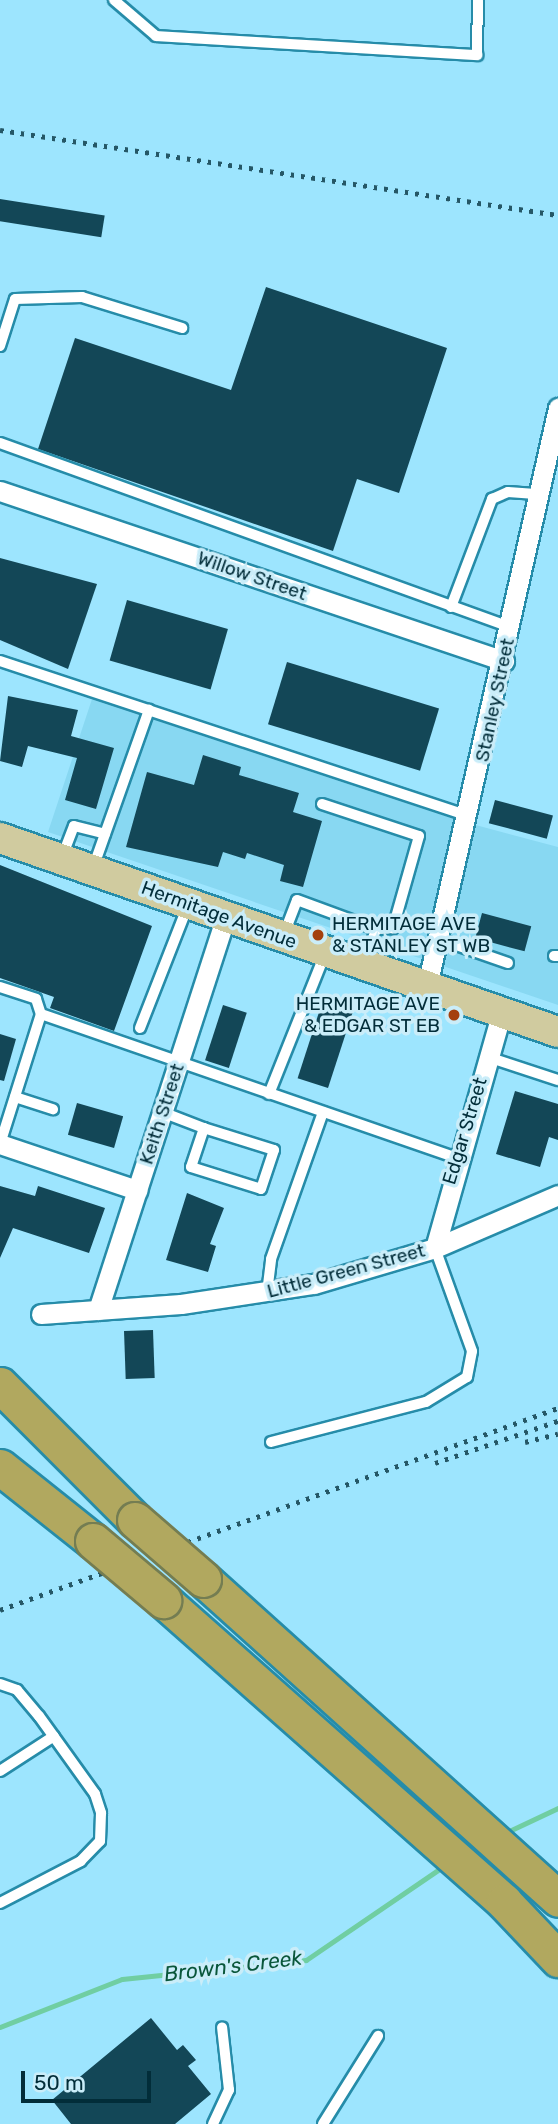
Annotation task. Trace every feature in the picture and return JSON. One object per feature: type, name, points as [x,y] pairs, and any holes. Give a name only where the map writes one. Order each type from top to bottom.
[{"type":"highway","points":[[0,1385],[102,1490]]},
{"type":"highway","points":[[0,1407],[102,1490],[437,1786],[550,1891]]},
{"type":"highway","points":[[0,1467],[163,1600],[504,1902],[558,1959]]},
{"type":"main road","name":"Hermitage Avenue","points":[[0,838],[426,990],[558,1032]]},
{"type":"street","name":"Stanley Street","points":[[426,990],[470,816],[558,408]]},
{"type":"street","name":"Willow Street","points":[[0,491],[504,661]]},
{"type":"street","name":"Keith Street","points":[[98,1310],[226,918]]},
{"type":"street","name":"Edgar Street","points":[[435,1248],[455,1157],[501,1016]]},
{"type":"street","points":[[0,1144],[137,1190]]},
{"type":"street","name":"Little Green Street","points":[[41,1314],[267,1293],[435,1248],[558,1195]]},
{"type":"lane","points":[[114,0],[156,36],[477,55],[478,0]]},
{"type":"lane","points":[[0,346],[15,299],[82,297],[182,328]]},
{"type":"lane","points":[[0,443],[511,627]]},
{"type":"lane","points":[[451,607],[492,499],[508,492],[540,494]]},
{"type":"lane","points":[[0,661],[470,816]]},
{"type":"lane","points":[[92,870],[149,710]]},
{"type":"lane","points":[[283,938],[297,900],[376,929],[393,928],[419,836],[322,804]]},
{"type":"lane","points":[[61,859],[74,826],[105,834]]},
{"type":"lane","points":[[140,1028],[188,904]]},
{"type":"lane","points":[[364,968],[376,929]]},
{"type":"lane","points":[[439,939],[508,963]]},
{"type":"lane","points":[[269,1094],[325,953]]},
{"type":"lane","points":[[0,987],[36,999],[41,1014],[0,1144]]},
{"type":"lane","points":[[41,1014],[178,1065],[455,1157]]},
{"type":"lane","points":[[488,1057],[558,1080]]},
{"type":"lane","points":[[15,1097],[53,1109]]},
{"type":"lane","points":[[162,1112],[274,1150],[261,1189],[191,1167],[204,1128]]},
{"type":"lane","points":[[267,1293],[271,1259],[323,1112]]},
{"type":"lane","points":[[271,1442],[426,1402],[467,1377],[472,1351],[435,1248]]},
{"type":"lane","points":[[0,1684],[17,1690],[95,1794],[100,1841],[81,1861],[0,1903]]},
{"type":"lane","points":[[0,1771],[54,1736]]},
{"type":"lane","points":[[213,2124],[229,2090],[222,2027]]},
{"type":"lane","points":[[323,2124],[377,2036]]},
{"type":"shaded area","points":[[92,699],[457,820],[558,847],[558,1005],[48,832]]},
{"type":"building","points":[[0,199],[105,216],[101,237],[0,221]]},
{"type":"building","points":[[266,287],[447,348],[399,493],[357,479],[333,551],[38,449],[75,338],[231,390]]},
{"type":"building","points":[[0,558],[97,584],[68,669],[0,640]]},
{"type":"building","points":[[127,600],[228,629],[211,690],[110,661]]},
{"type":"building","points":[[287,662],[439,708],[420,771],[268,724]]},
{"type":"building","points":[[8,696],[78,710],[71,736],[114,748],[96,809],[65,800],[77,758],[28,746],[22,767],[0,761]]},
{"type":"building","points":[[203,755],[241,767],[239,775],[299,793],[293,812],[322,821],[303,887],[280,881],[284,865],[247,853],[245,859],[223,852],[218,867],[126,847],[147,772],[194,785]]},
{"type":"building","points":[[495,800],[553,816],[547,839],[489,823]]},
{"type":"building","points":[[0,865],[152,926],[114,1031],[50,1008],[54,997],[0,978]]},
{"type":"building","points":[[482,913],[531,926],[525,951],[475,938]]},
{"type":"building","points":[[322,1003],[352,1013],[328,1088],[298,1078]]},
{"type":"building","points":[[223,1005],[247,1013],[229,1068],[205,1060]]},
{"type":"building","points":[[0,1034],[16,1039],[4,1081],[0,1080]]},
{"type":"building","points":[[515,1091],[558,1104],[558,1140],[549,1137],[540,1167],[496,1154]]},
{"type":"building","points":[[77,1103],[123,1116],[114,1148],[68,1135]]},
{"type":"building","points":[[0,1186],[35,1196],[38,1186],[105,1208],[89,1253],[13,1228],[0,1258]]},
{"type":"building","points":[[187,1193],[224,1208],[210,1244],[216,1246],[208,1272],[166,1260]]},
{"type":"building","points":[[153,1330],[155,1378],[126,1379],[124,1331]]},
{"type":"building","points":[[151,2018],[177,2050],[183,2045],[196,2060],[188,2066],[211,2094],[175,2124],[71,2124],[52,2100]]},
{"type":"waterway","name":"Brown's Creek","points":[[505,1833],[558,1808]]},
{"type":"waterway","name":"Brown's Creek","points":[[0,2027],[122,1979],[306,1960],[444,1866]]},
{"type":"railway","points":[[0,130],[558,215]]},
{"type":"railway","points":[[0,1610],[558,1408]]},
{"type":"railway","points":[[435,1463],[558,1421]]},
{"type":"railway","points":[[525,1442],[558,1434]]},
{"type":"place","name":"HERMITAGE AVE & STANLEY ST WB","points":[[318,935]]},
{"type":"place","name":"HERMITAGE AVE & EDGAR ST EB","points":[[454,1015]]}]
